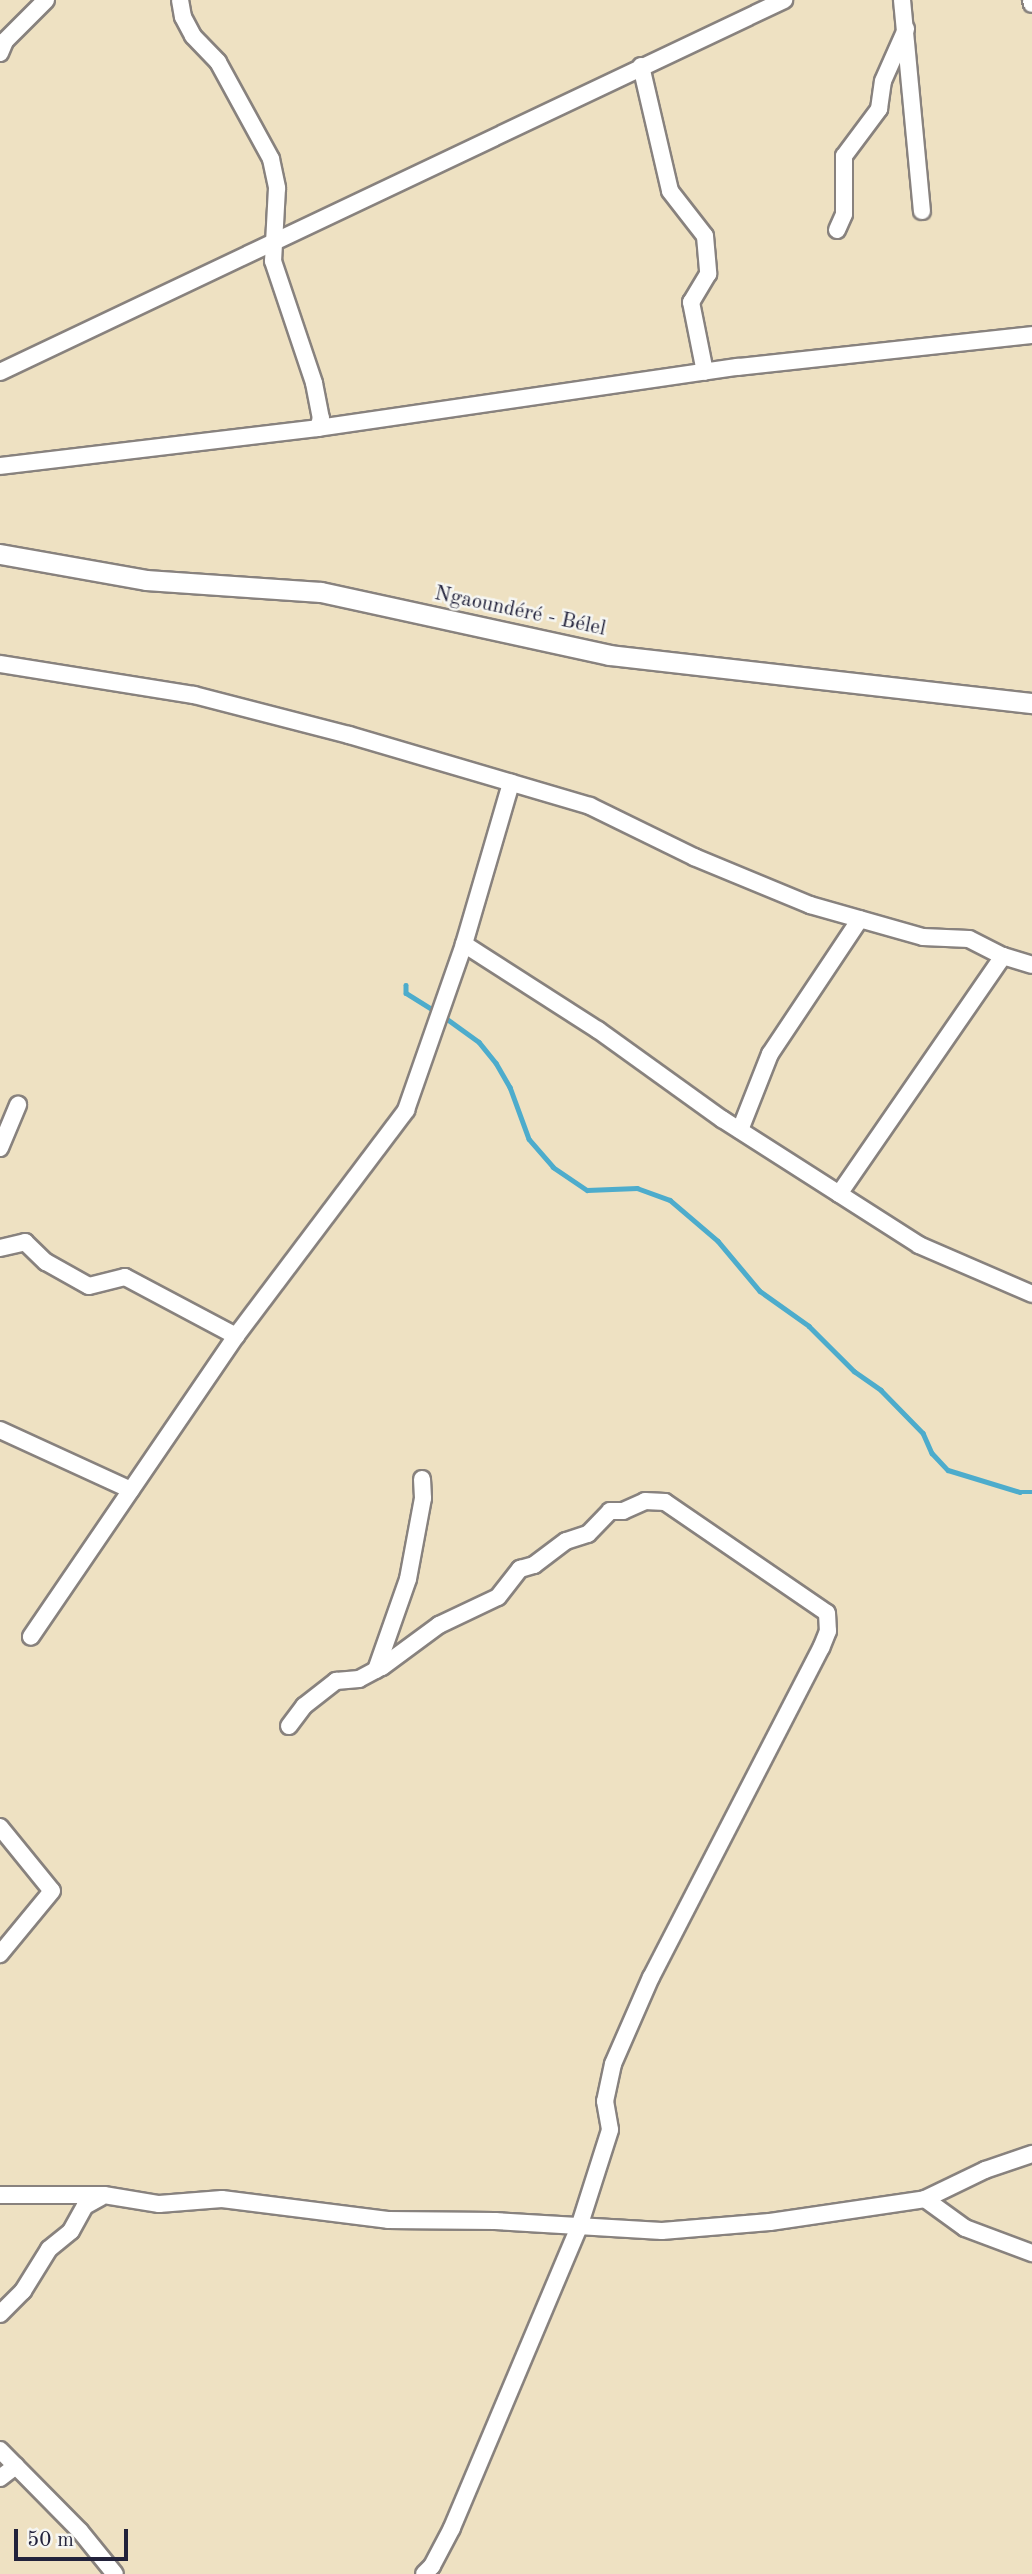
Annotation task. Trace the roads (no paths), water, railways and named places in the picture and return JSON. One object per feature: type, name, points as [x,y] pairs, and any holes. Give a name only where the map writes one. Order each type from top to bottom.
[{"type":"main road","name":"Ngaoundéré - Bélel","points":[[0,554],[146,580],[321,592],[609,655],[1032,704]]},
{"type":"street","points":[[0,53],[5,41],[46,0]]},
{"type":"street","points":[[180,0],[183,17],[194,36],[218,62],[271,159],[277,188],[272,242],[276,273],[314,383],[321,418],[318,428]]},
{"type":"street","points":[[0,372],[784,0]]},
{"type":"street","points":[[902,0],[922,211]]},
{"type":"street","points":[[838,230],[844,214],[844,156],[878,109],[883,81],[906,29]]},
{"type":"street","points":[[641,66],[670,191],[705,236],[708,274],[691,302],[705,372]]},
{"type":"street","points":[[0,466],[318,428],[705,372],[1032,335]]},
{"type":"street","points":[[0,664],[194,695],[349,735],[590,806],[694,857],[810,905],[923,937],[969,939],[1003,956],[1032,965]]},
{"type":"street","points":[[30,1637],[236,1336],[406,1110],[464,944],[511,783]]},
{"type":"street","points":[[740,1130],[770,1054],[860,919]]},
{"type":"street","points":[[464,944],[598,1030],[740,1130],[919,1245],[1032,1294]]},
{"type":"street","points":[[839,1194],[1003,956]]},
{"type":"street","points":[[0,1148],[18,1105]]},
{"type":"street","points":[[0,1248],[25,1242],[46,1262],[89,1286],[125,1277],[236,1336]]},
{"type":"street","points":[[0,1430],[131,1490]]},
{"type":"street","points":[[376,1670],[408,1579],[423,1498],[422,1479]]},
{"type":"street","points":[[289,1726],[304,1706],[336,1681],[359,1679],[376,1670],[439,1625],[498,1597],[520,1569],[534,1565],[566,1541],[588,1534],[610,1511],[623,1511],[645,1501],[665,1502],[827,1613],[828,1631],[821,1648],[652,1978],[613,2064],[605,2101],[610,2130],[579,2227],[453,2528],[432,2566],[424,2574]]},
{"type":"street","points":[[0,1827],[52,1891],[0,1954]]},
{"type":"street","points":[[0,2195],[104,2195],[159,2204],[222,2199],[388,2220],[495,2221],[662,2231],[770,2222],[925,2199],[985,2170],[1032,2154]]},
{"type":"street","points":[[0,2314],[23,2291],[49,2249],[75,2227],[85,2206],[104,2195]]},
{"type":"street","points":[[925,2199],[965,2228],[1032,2253]]},
{"type":"street","points":[[0,2450],[80,2530],[115,2574]]},
{"type":"street","points":[[0,2478],[16,2466]]},
{"type":"waterway","points":[[406,985],[406,993],[435,1011]]},
{"type":"waterway","points":[[443,1016],[479,1042],[496,1063],[510,1087],[529,1139],[553,1167],[587,1190],[637,1188],[670,1200],[718,1241],[760,1291],[809,1326],[854,1371],[881,1390],[923,1433],[932,1453],[948,1470],[1020,1492],[1032,1492]]}]
